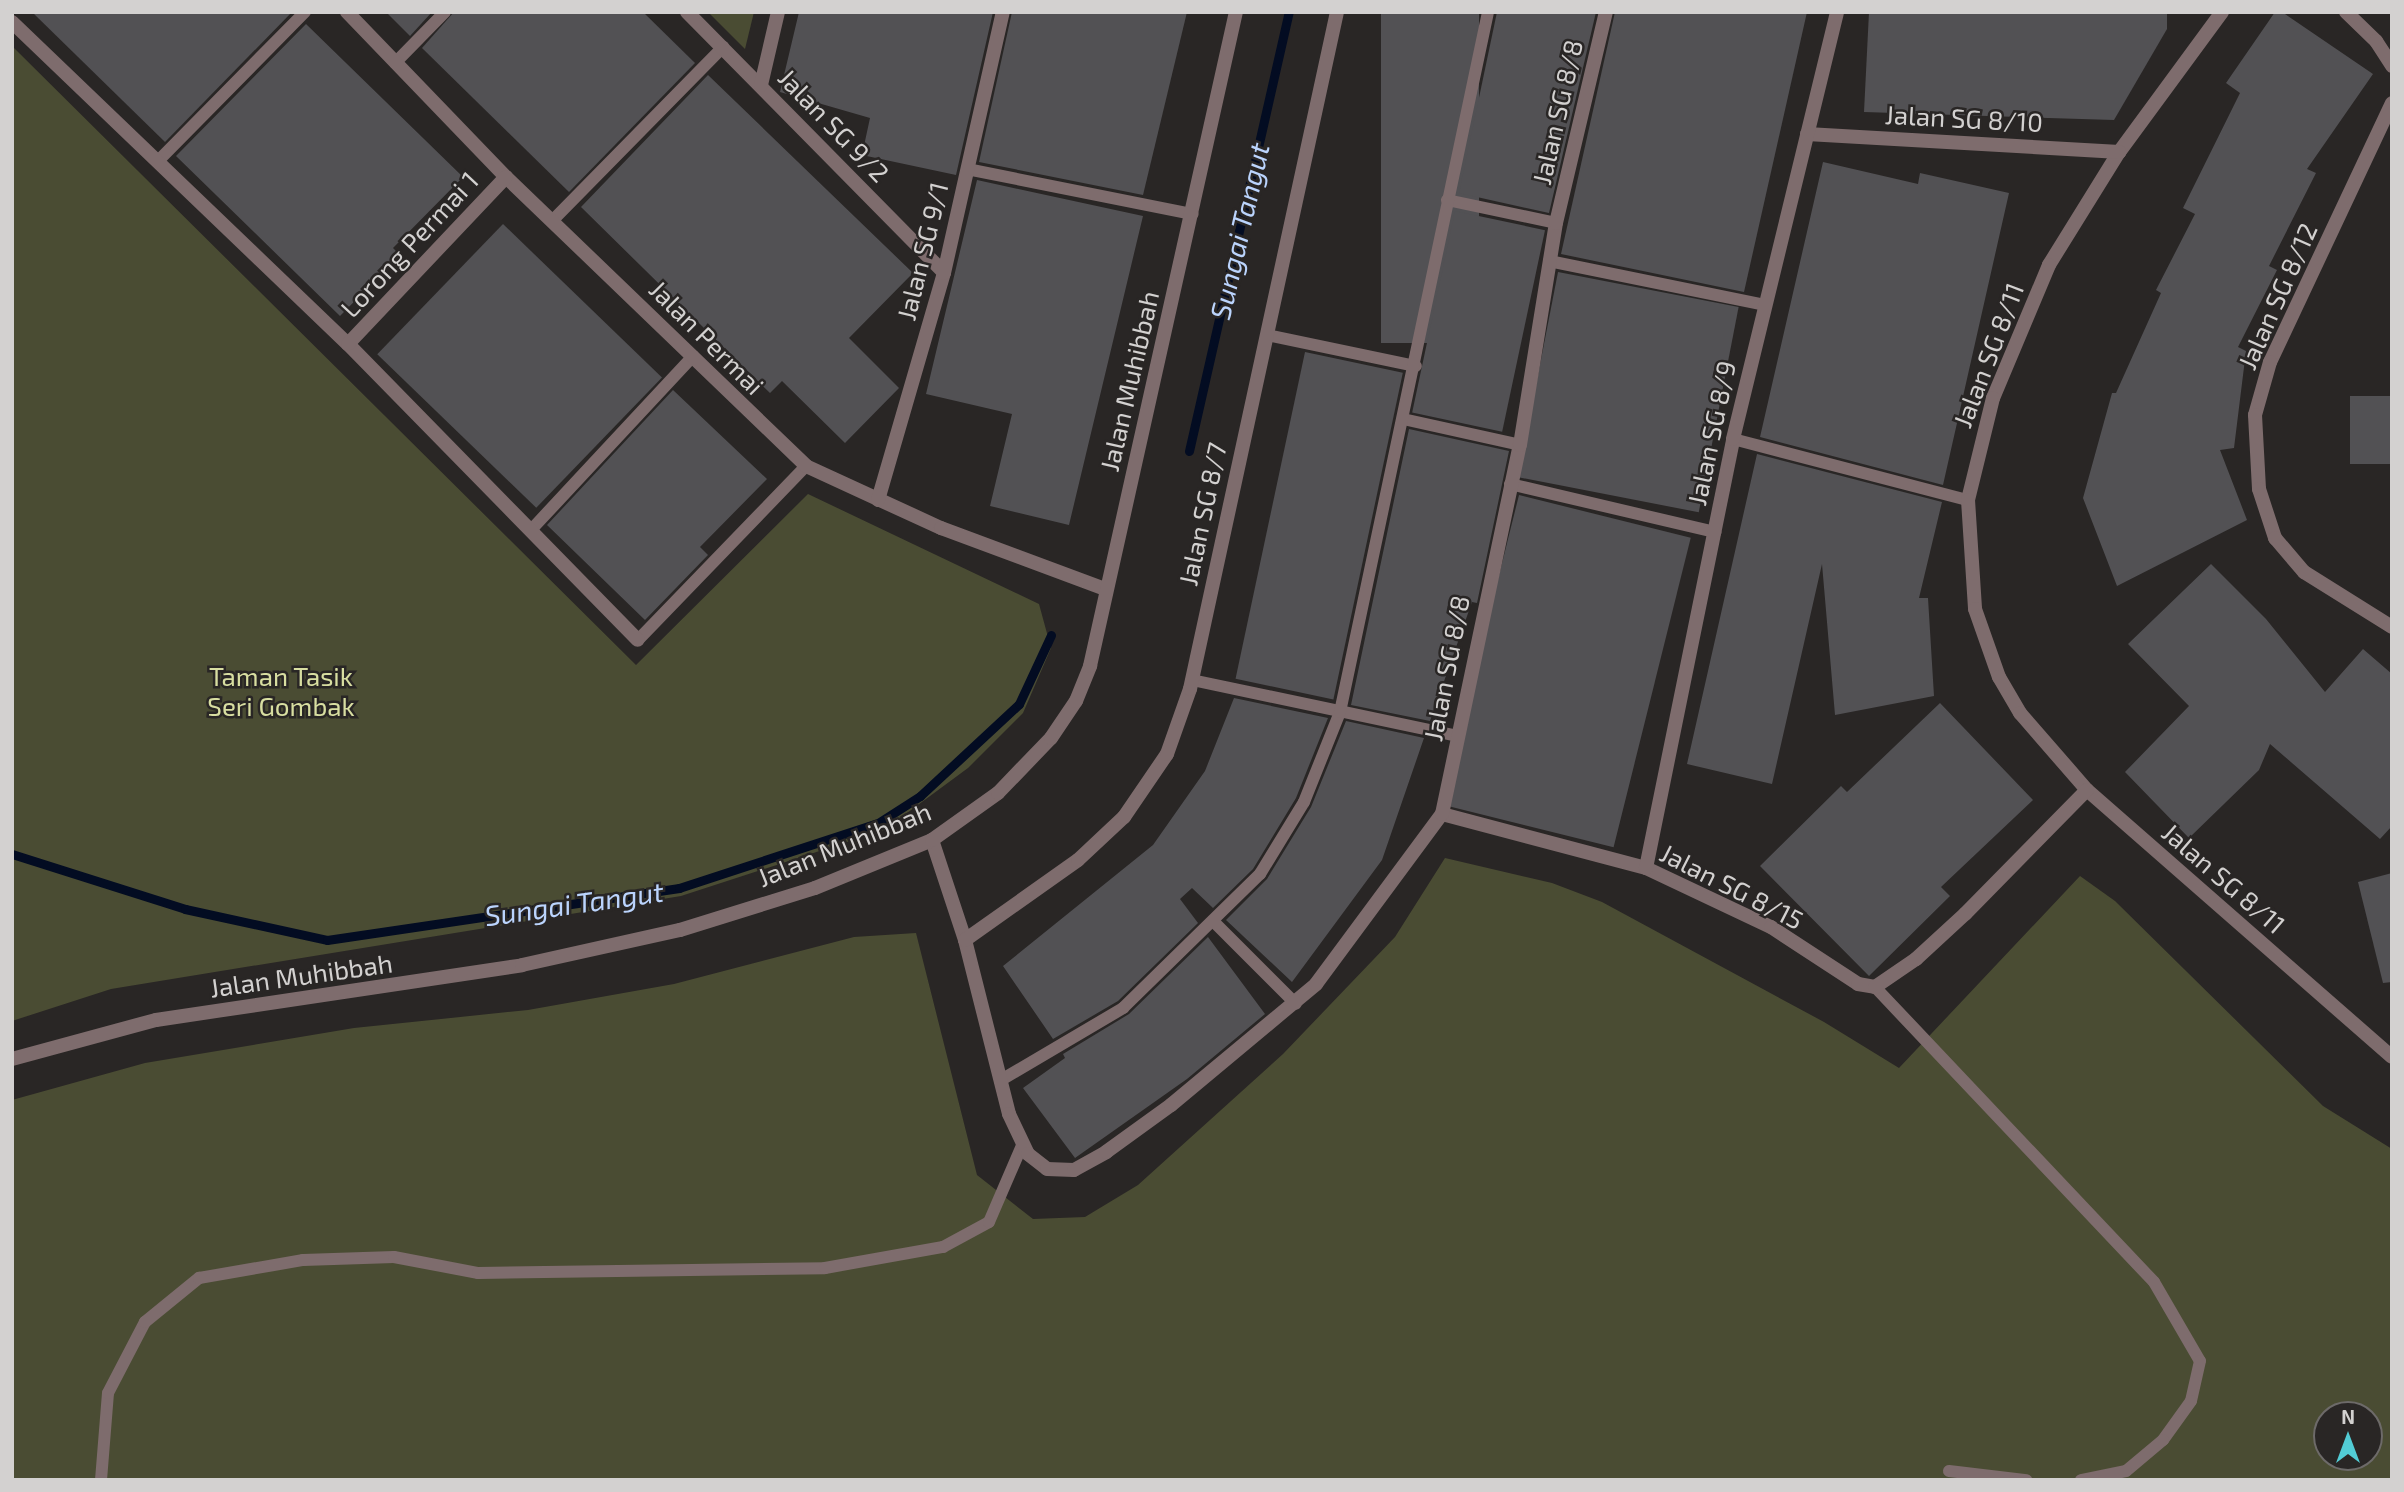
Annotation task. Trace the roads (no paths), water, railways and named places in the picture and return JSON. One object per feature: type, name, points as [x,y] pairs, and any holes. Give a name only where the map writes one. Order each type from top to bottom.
[{"type":"street","name":"Jalan Permai","points":[[347,12],[506,177],[693,356],[769,435],[806,466],[878,500],[1105,589]]},
{"type":"street","name":"Jalan SG 9/2","points":[[687,12],[944,274]]},
{"type":"street","points":[[761,85],[778,12]]},
{"type":"street","name":"Jalan SG 9/1","points":[[878,500],[944,274],[1003,12]]},
{"type":"street","name":"Jalan Muhibbah","points":[[12,1059],[156,1020],[523,965],[680,930],[815,888],[932,840],[998,793],[1051,738],[1076,701],[1090,666],[1105,589],[1193,214],[1236,12]]},
{"type":"street","name":"Jalan SG 8/7","points":[[965,940],[1077,860],[1124,817],[1167,754],[1192,680],[1337,12]]},
{"type":"street","name":"Jalan SG 8/8","points":[[1023,1143],[1028,1154],[1047,1169],[1060,1171],[1086,1165],[1296,1004],[1316,984],[1441,814],[1520,444],[1556,223],[1606,12]]},
{"type":"street","name":"Jalan SG 8/9","points":[[1646,868],[1733,439],[1837,12]]},
{"type":"street","name":"Jalan SG 8/11","points":[[2222,12],[2119,152],[2043,278],[1993,398],[1968,500],[1975,609],[1994,666],[2020,713],[2087,790],[2392,1057]]},
{"type":"street","points":[[2347,12],[2376,41],[2392,66]]},
{"type":"street","points":[[12,22],[348,344],[638,640]]},
{"type":"street","name":"Jalan SG 8/12","points":[[2392,103],[2270,362],[2255,415],[2259,489],[2275,538],[2304,572],[2392,627]]},
{"type":"street","name":"Jalan SG 8/10","points":[[1807,134],[2119,152]]},
{"type":"street","name":"Lorong Permai 1","points":[[348,344],[506,177]]},
{"type":"street","points":[[1875,987],[1916,959],[1965,914],[2087,790]]},
{"type":"street","name":"Jalan SG 8/15","points":[[1441,814],[1646,868],[1771,927],[1858,984],[1875,987]]},
{"type":"street","points":[[932,840],[965,940],[1001,1080],[1023,1143]]},
{"type":"lane","points":[[159,160],[305,12]]},
{"type":"lane","points":[[395,63],[445,12]]},
{"type":"lane","points":[[1001,1080],[1123,1008],[1260,874],[1304,802],[1340,712],[1416,366],[1447,200],[1488,12]]},
{"type":"lane","points":[[553,220],[723,47]]},
{"type":"lane","points":[[967,169],[1193,214]]},
{"type":"lane","points":[[1447,200],[1556,223]]},
{"type":"lane","points":[[1549,261],[1765,304]]},
{"type":"lane","points":[[1266,335],[1416,366]]},
{"type":"lane","points":[[531,530],[693,356]]},
{"type":"lane","points":[[1403,419],[1520,444]]},
{"type":"lane","points":[[1733,439],[1968,500]]},
{"type":"lane","points":[[638,640],[806,466]]},
{"type":"lane","points":[[1510,484],[1715,532]]},
{"type":"lane","points":[[1192,680],[1457,736]]},
{"type":"lane","points":[[1213,921],[1296,1004]]},
{"type":"lane","points":[[1875,987],[2154,1282],[2200,1362],[2191,1401],[2164,1440],[2126,1471],[2081,1480]]},
{"type":"lane","points":[[101,1480],[108,1393],[145,1322],[199,1278],[303,1260],[394,1257],[478,1273],[825,1268],[943,1247],[989,1222],[1023,1143]]},
{"type":"lane","points":[[1949,1471],[2026,1480]]},
{"type":"waterway","name":"Sungai Tangut","points":[[1189,451],[1289,12]]},
{"type":"waterway","name":"Sungai Tangut","points":[[12,854],[185,909],[327,940],[679,888],[878,823],[920,796],[1019,704],[1051,635]]},
{"type":"park label","name":"Taman Tasik Seri Gombak","points":[[281,691]]}]
